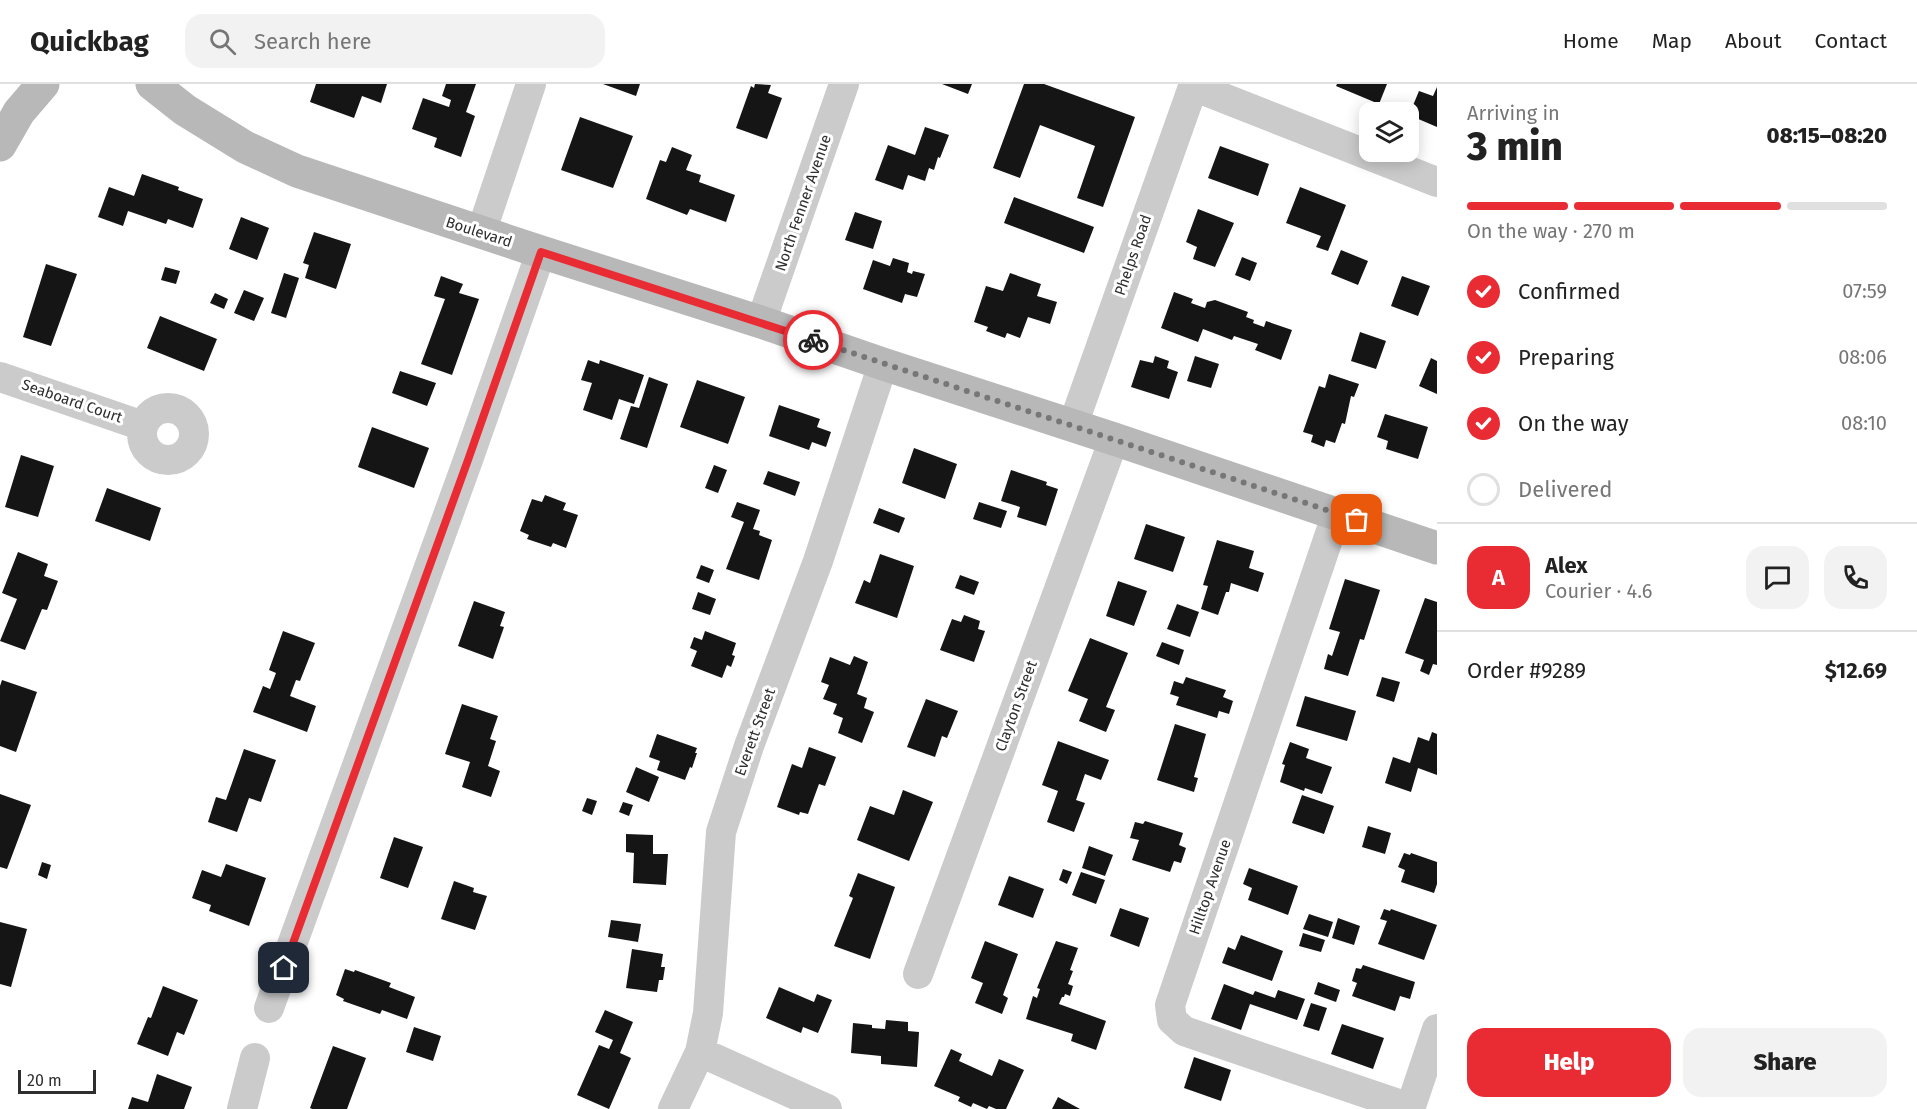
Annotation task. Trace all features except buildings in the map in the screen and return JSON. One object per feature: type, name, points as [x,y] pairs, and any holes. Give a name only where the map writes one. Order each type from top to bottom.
[{"type":"street","points":[[0,145],[19,112],[43,84]]},
{"type":"street","name":"Boulevard","points":[[152,84],[185,110],[245,147],[297,171],[1073,425],[1437,548]]},
{"type":"street","points":[[481,233],[531,84]]},
{"type":"street","name":"North Fenner Avenue","points":[[761,322],[844,84]]},
{"type":"street","points":[[1193,85],[1437,182]]},
{"type":"street","name":"Phelps Road","points":[[1073,425],[1193,85]]},
{"type":"street","points":[[269,1008],[541,252]]},
{"type":"street","name":"Everett Street","points":[[673,1109],[700,1052],[709,1002],[721,832],[749,746],[818,561],[883,364]]},
{"type":"street","name":"Seaboard Court","points":[[0,377],[143,426]]},
{"type":"street","name":"Clayton Street","points":[[918,974],[1114,439]]},
{"type":"street","name":"Hilltop Avenue","points":[[1337,513],[1170,1005],[1172,1020],[1184,1030],[1410,1108]]},
{"type":"street","points":[[1410,1108],[1437,1029]]},
{"type":"street","points":[[700,1052],[827,1109]]},
{"type":"street","points":[[242,1109],[255,1059]]},
{"type":"way so far","points":[[813,340],[1357,520]]},
{"type":"route","points":[[284,968],[541,252],[813,340]]}]
